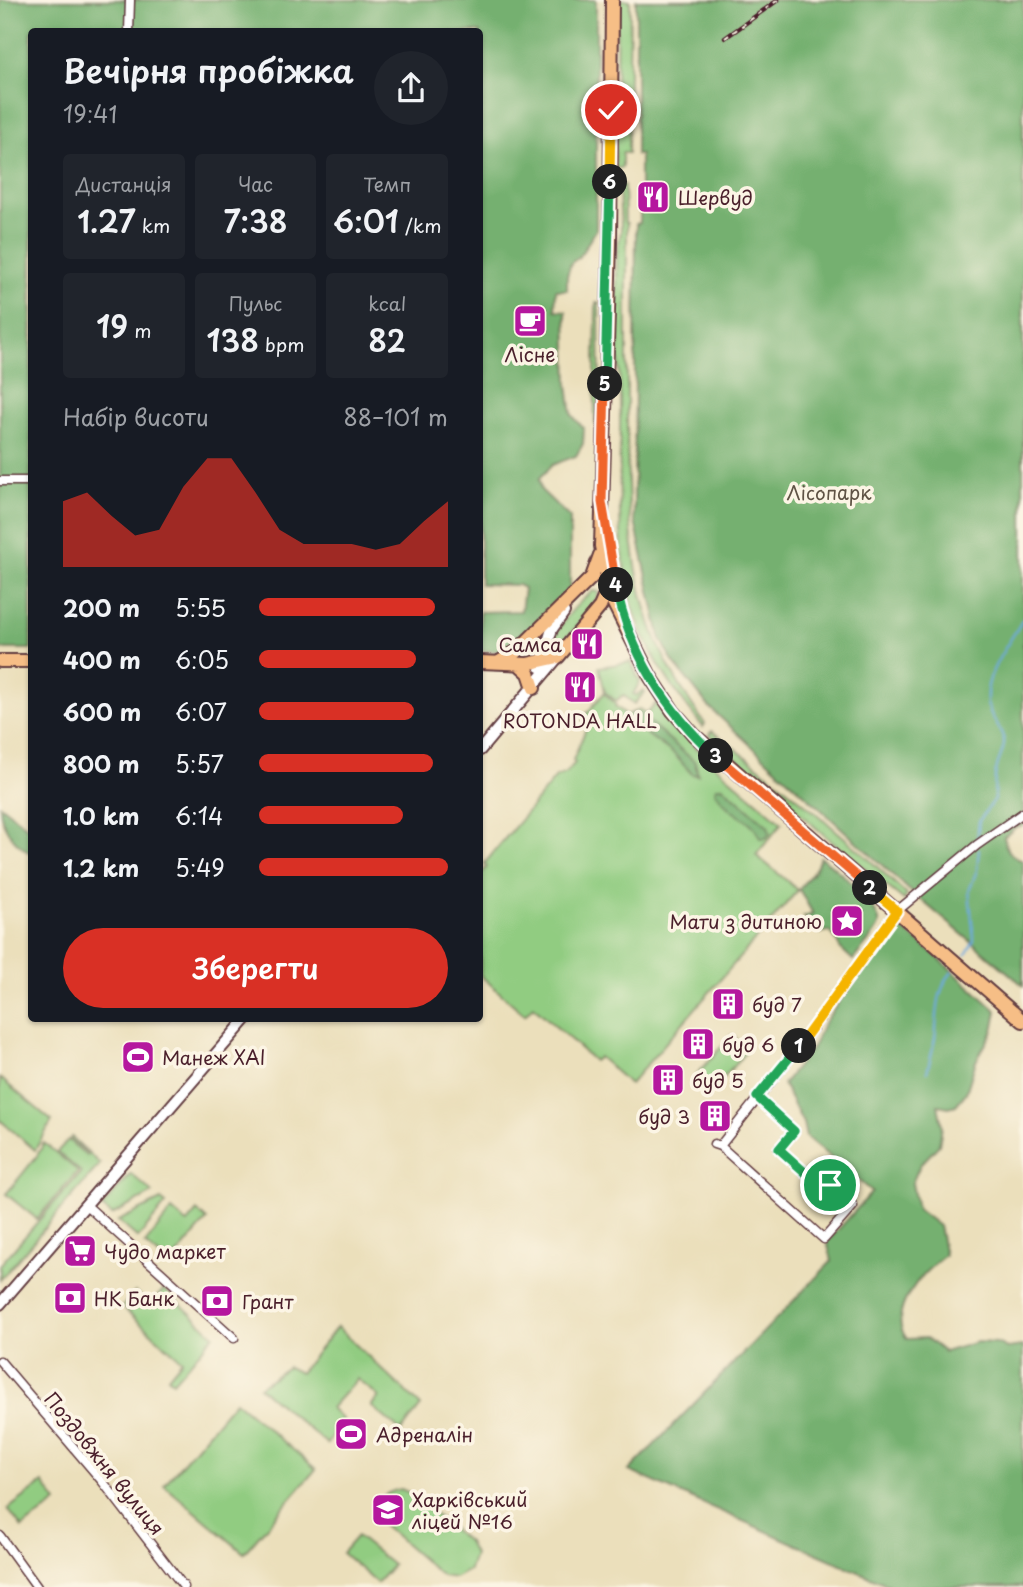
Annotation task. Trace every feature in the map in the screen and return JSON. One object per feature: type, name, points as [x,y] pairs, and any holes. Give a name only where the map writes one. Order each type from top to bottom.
[{"type":"main road","points":[[612,0],[610,254],[601,546],[608,592],[622,614],[650,676],[685,726],[722,762],[1023,1021]]},
{"type":"main road","points":[[602,502],[611,565],[622,614]]},
{"type":"main road","points":[[580,596],[595,574],[601,546]]},
{"type":"main road","points":[[483,663],[518,664],[558,657],[593,617],[608,592],[611,565]]},
{"type":"main road","points":[[499,663],[527,641],[595,574]]},
{"type":"main road","points":[[499,663],[519,654],[590,589],[608,592]]},
{"type":"main road","points":[[593,617],[622,614]]},
{"type":"main road","points":[[0,661],[28,662]]},
{"type":"main road","points":[[518,664],[529,673],[534,688]]},
{"type":"street","points":[[129,28],[130,0]]},
{"type":"street","points":[[0,481],[28,481]]},
{"type":"street","points":[[534,688],[552,629],[564,612]]},
{"type":"street","points":[[483,747],[558,657]]},
{"type":"street","points":[[757,1097],[794,1131],[779,1149],[817,1183],[830,1185],[853,1206],[824,1239],[717,1145],[813,1028],[897,911],[977,845],[1023,813]]},
{"type":"street","points":[[0,1304],[244,1022]]},
{"type":"street","points":[[86,1205],[234,1338]]},
{"type":"street","name":"Поздовжня вулиця","points":[[0,1361],[103,1482],[184,1587]]},
{"type":"street","points":[[0,1536],[37,1587]]},
{"type":"green space","points":[[0,0],[596,0],[596,230],[579,257],[571,263],[567,290],[556,290],[555,310],[566,311],[568,385],[572,415],[584,429],[583,444],[576,456],[552,465],[539,479],[541,490],[570,518],[570,588],[508,651],[483,651],[483,612],[521,611],[524,588],[518,585],[483,584],[483,28],[28,28],[28,649],[0,649]]},
{"type":"green space","points":[[617,0],[630,0],[628,153],[622,153],[622,168],[615,168]]},
{"type":"green space","name":"Лісопарк","points":[[636,0],[1023,0],[1023,826],[1016,827],[1004,837],[1009,852],[1023,861],[1023,985],[908,889],[710,708],[673,662],[660,637],[634,517],[636,224],[640,223],[640,155],[636,155]]},
{"type":"green space","points":[[620,185],[624,185],[627,223],[627,459],[633,549],[645,608],[655,636],[671,671],[705,724],[703,727],[681,699],[652,653],[632,604],[626,579],[620,501],[617,250],[621,230]]},
{"type":"green space","points":[[596,302],[599,302],[600,423],[595,424],[595,393]]},
{"type":"green space","points":[[593,591],[599,592],[585,617],[562,642],[547,652],[566,618]]},
{"type":"green space","points":[[631,662],[640,682],[633,694],[637,695],[643,690],[645,692],[634,704],[623,695],[616,701],[605,692],[599,667]]},
{"type":"green space","points":[[604,693],[627,715],[639,709],[647,714],[656,703],[703,755],[782,823],[756,855],[798,890],[630,1084],[599,1057],[594,1061],[533,1006],[525,1015],[483,978],[483,872],[487,867],[484,864],[556,777],[566,773],[575,763],[573,760],[588,724],[582,719]]},
{"type":"green space","points":[[636,713],[695,762],[698,775],[692,774],[674,754],[641,730],[632,716]]},
{"type":"green space","points":[[712,731],[860,852],[907,895],[904,900],[721,745],[709,734]]},
{"type":"green space","points":[[716,787],[723,787],[768,826],[770,833],[766,838],[760,838],[751,824],[729,808],[715,792]]},
{"type":"green space","points":[[0,805],[28,828],[28,852],[9,833]]},
{"type":"green space","points":[[820,857],[856,888],[878,918],[877,929],[853,960],[840,948],[834,936],[828,931],[820,933],[804,917],[813,914],[799,889],[816,868]]},
{"type":"green space","points":[[895,923],[997,1011],[993,1031],[976,1061],[966,1093],[956,1105],[938,1105],[942,1126],[939,1145],[920,1165],[912,1183],[917,1209],[939,1226],[945,1255],[927,1271],[910,1293],[901,1316],[901,1328],[907,1339],[926,1338],[944,1352],[977,1342],[997,1343],[1007,1348],[1023,1346],[1023,1587],[893,1587],[629,1471],[832,1261],[827,1242],[872,1192],[806,1137],[803,1123],[783,1084],[812,1048],[824,1023]]},
{"type":"green space","points":[[732,1035],[748,1049],[713,1090],[696,1075]]},
{"type":"green space","points":[[0,1078],[52,1121],[35,1150],[0,1120]]},
{"type":"green space","points":[[72,1137],[100,1164],[0,1280],[0,1265],[81,1172],[57,1152],[68,1140],[87,1156],[88,1154],[70,1139]]},
{"type":"green space","points":[[44,1143],[78,1171],[37,1219],[6,1194],[37,1156]]},
{"type":"green space","points":[[131,1174],[153,1193],[112,1215],[102,1207]]},
{"type":"green space","points":[[161,1200],[166,1204],[138,1238],[118,1221]]},
{"type":"green space","points":[[172,1210],[187,1223],[197,1211],[207,1220],[172,1261],[166,1256],[163,1259],[145,1244]]},
{"type":"green space","points":[[164,1289],[214,1335],[173,1382],[168,1377],[182,1360],[122,1307],[135,1292],[151,1304]]},
{"type":"green space","points":[[337,1327],[421,1406],[401,1431],[371,1406],[379,1397],[357,1379],[331,1408],[343,1420],[327,1444],[259,1387],[288,1367],[300,1373]]},
{"type":"green space","points":[[235,1401],[316,1469],[244,1553],[164,1485]]},
{"type":"green space","points":[[43,1483],[57,1502],[22,1528],[8,1509]]},
{"type":"green space","points":[[401,1489],[468,1542],[474,1554],[469,1570],[455,1578],[442,1576],[379,1521],[376,1509],[380,1499]]},
{"type":"green space","points":[[357,1536],[393,1565],[377,1583],[342,1553]]},
{"type":"waterway","points":[[977,840],[979,821],[995,799],[995,775],[1004,744],[1001,731],[988,707],[987,691],[999,658],[1023,619]]},
{"type":"waterway","points":[[966,955],[974,940],[969,891],[977,870],[979,849]]},
{"type":"waterway","points":[[927,1072],[935,1038],[940,995],[952,972]]},
{"type":"railway","points":[[725,38],[778,0]]},
{"type":"place","name":"Шервуд","points":[[653,197]]},
{"type":"place","name":"Лісне","points":[[530,321]]},
{"type":"place","name":"Самса","points":[[587,644]]},
{"type":"place","name":"ROTONDA HALL","points":[[580,687]]},
{"type":"place","name":"Мати з дитиною","points":[[847,921]]},
{"type":"place","name":"буд 7","points":[[728,1004]]},
{"type":"place","name":"буд 6","points":[[698,1044]]},
{"type":"place","name":"Манеж ХАІ","points":[[138,1057]]},
{"type":"place","name":"буд 5","points":[[668,1080]]},
{"type":"place","name":"буд 3","points":[[715,1116]]},
{"type":"place","name":"Чудо маркет","points":[[80,1251]]},
{"type":"place","name":"НК Банк","points":[[70,1298]]},
{"type":"place","name":"Грант","points":[[217,1301]]},
{"type":"place","name":"Адреналін","points":[[351,1434]]},
{"type":"place","name":"Харківський ліцей №16","points":[[388,1510]]},
{"type":"route","points":[[611,110],[602,502],[611,565],[623,618],[650,676],[685,726],[722,762],[897,911],[813,1028],[757,1097],[794,1131],[779,1149],[817,1183],[830,1185]]}]
